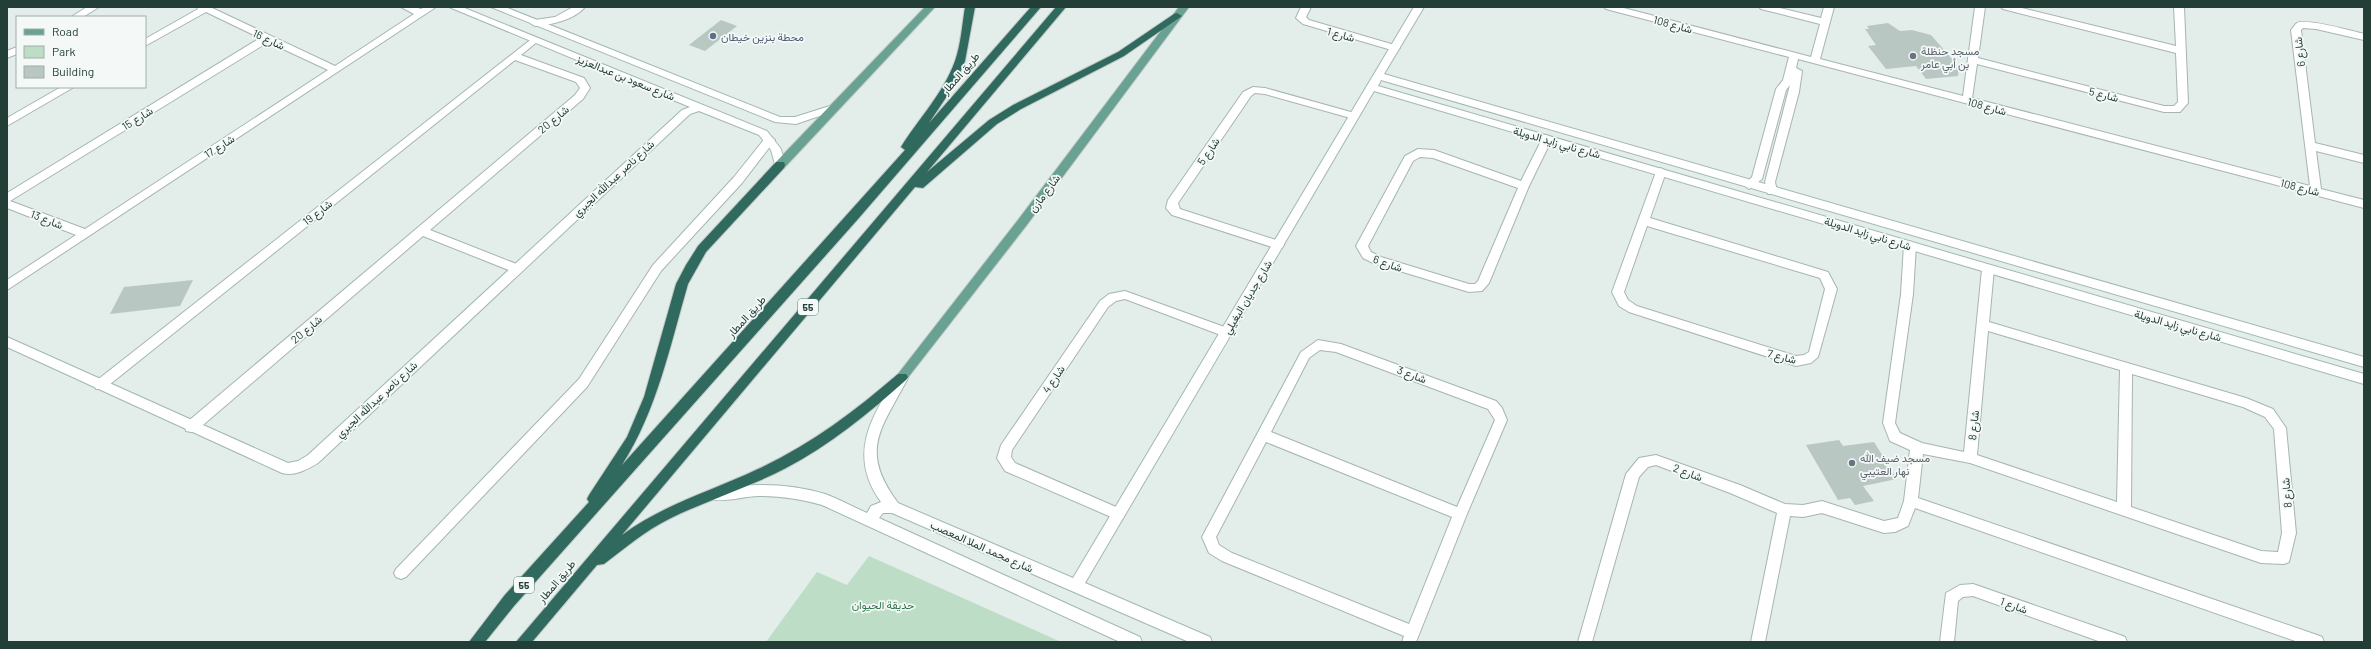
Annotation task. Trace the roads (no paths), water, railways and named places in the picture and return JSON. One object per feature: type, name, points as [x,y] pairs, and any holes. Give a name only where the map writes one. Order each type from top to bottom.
[{"type":"highway","points":[[854,216],[938,102],[950,82],[963,51],[970,7]]},
{"type":"highway","name":"طريق المطار","points":[[476,642],[509,601],[854,216],[1036,7]]},
{"type":"highway","name":"طريق المطار","points":[[523,642],[899,201],[1061,7]]},
{"type":"highway","points":[[899,201],[993,122],[1017,107],[1121,54],[1180,11]]},
{"type":"highway","points":[[574,530],[632,439],[650,397],[682,284],[692,265],[702,249],[780,165]]},
{"type":"highway","points":[[554,605],[599,560],[650,523],[706,497],[763,474],[816,445],[863,412],[902,377]]},
{"type":"highway","points":[[468,642],[509,601]]},
{"type":"main road","points":[[780,165],[930,7]]},
{"type":"main road","name":"شارع مازن","points":[[902,377],[995,259],[1180,11]]},
{"type":"street","points":[[78,16],[94,7]]},
{"type":"street","points":[[406,7],[422,14]]},
{"type":"street","name":"شارع 17","points":[[7,286],[431,7]]},
{"type":"street","name":"شارع سعود بن عبدالعزيز","points":[[454,7],[617,73],[687,107]]},
{"type":"street","name":"شارع سعود بن عبدالعزيز","points":[[496,7],[632,63],[779,120],[796,121],[833,108]]},
{"type":"street","points":[[565,36],[562,28],[562,22],[567,16],[580,7]]},
{"type":"street","name":"شارع 1","points":[[1306,7],[1301,18],[1306,22],[1395,48]]},
{"type":"street","name":"شارع جديان البغيلي","points":[[1075,586],[1419,7]]},
{"type":"street","name":"شارع 108","points":[[1609,7],[2364,204]]},
{"type":"street","points":[[1764,7],[1824,22]]},
{"type":"street","points":[[1815,61],[1829,7]]},
{"type":"street","points":[[1967,101],[1980,7]]},
{"type":"street","points":[[2006,7],[2182,51]]},
{"type":"street","name":"شارع 5","points":[[1973,60],[2164,109],[2176,110],[2183,104],[2179,7]]},
{"type":"street","points":[[146,42],[204,8]]},
{"type":"street","name":"شارع 16","points":[[204,8],[335,70]]},
{"type":"street","points":[[535,23],[546,23],[567,16]]},
{"type":"street","name":"شارع 6","points":[[2316,191],[2312,146],[2296,30],[2300,25],[2316,26],[2364,37]]},
{"type":"street","name":"شارع 15","points":[[7,198],[267,38]]},
{"type":"street","name":"شارع 19","points":[[100,385],[534,40]]},
{"type":"street","points":[[7,55],[16,50]]},
{"type":"street","points":[[600,66],[610,62],[612,55]]},
{"type":"street","name":"شارع 20","points":[[191,427],[579,97],[585,88],[580,80],[514,56]]},
{"type":"street","points":[[1749,185],[1757,179],[1781,89],[1788,80],[1797,56]]},
{"type":"street","points":[[1772,191],[1770,182],[1794,92],[1797,56]]},
{"type":"street","points":[[617,73],[620,66],[632,63]]},
{"type":"street","name":"شارع نابي زايد الدويلة","points":[[1378,76],[1749,185],[2364,362]]},
{"type":"street","name":"شارع نابي زايد الدويلة","points":[[1372,87],[1480,120],[1910,245],[1988,270],[2337,371],[2361,380]]},
{"type":"street","points":[[7,123],[67,88]]},
{"type":"street","points":[[1781,89],[1794,92]]},
{"type":"street","name":"شارع 5","points":[[1278,245],[1176,212],[1172,208],[1172,203],[1247,94],[1253,90],[1265,91],[1354,116]]},
{"type":"street","points":[[1455,112],[1462,106],[1461,101]]},
{"type":"street","name":"شارع ناصر عبدالله الجبري","points":[[7,342],[191,427],[288,469],[301,466],[313,459],[687,107],[700,107],[766,137]]},
{"type":"street","points":[[1480,120],[1476,113],[1482,108],[1487,108]]},
{"type":"street","points":[[401,573],[583,383],[657,268],[738,180],[779,120]]},
{"type":"street","points":[[766,137],[776,149],[780,165]]},
{"type":"street","name":"شارع 6","points":[[1524,186],[1434,154],[1418,153],[1409,159],[1362,246],[1367,255],[1377,260],[1470,288],[1478,288],[1483,283],[1524,186],[1547,139]]},
{"type":"street","points":[[2312,146],[2364,160]]},
{"type":"street","points":[[1763,157],[1776,161]]},
{"type":"street","name":"شارع 7","points":[[1645,220],[1824,275],[1831,289],[1814,354],[1807,360],[1796,361],[1633,309],[1623,303],[1618,292],[1661,172]]},
{"type":"street","name":"شارع 13","points":[[7,204],[86,234]]},
{"type":"street","points":[[1871,220],[1884,228],[1880,233],[1871,234]]},
{"type":"street","points":[[421,231],[515,268]]},
{"type":"street","points":[[1910,231],[1901,231],[1898,234],[1901,241],[1910,245],[1907,294],[1889,423],[1890,432],[1896,438],[1938,453],[1970,458]]},
{"type":"street","name":"شارع 8","points":[[1983,325],[2246,403],[2269,413],[2280,428],[2290,533],[2284,558],[2261,557],[1970,458],[1988,270]]},
{"type":"street","name":"شارع 4","points":[[1118,514],[1010,467],[1004,458],[1006,449],[1104,304],[1113,297],[1125,296],[1226,332]]},
{"type":"street","name":"شارع 3","points":[[1318,345],[1337,347],[1458,392],[1492,405],[1498,412],[1501,420],[1460,514],[1410,637],[1227,557],[1214,549],[1209,536],[1305,355],[1318,345]]},
{"type":"street","points":[[2334,353],[2331,355],[2330,360],[2337,371]]},
{"type":"street","points":[[2124,510],[2126,368]]},
{"type":"street","points":[[893,507],[878,485],[869,458],[871,439],[878,416],[902,377]]},
{"type":"street","points":[[1263,435],[1460,514]]},
{"type":"street","points":[[1758,642],[1784,510],[1803,511],[1822,507],[1884,527],[1894,526],[1903,522],[1912,501],[1917,446]]},
{"type":"street","name":"شارع 2","points":[[1585,642],[1633,474],[1644,462],[1656,460],[1735,489],[1784,510]]},
{"type":"street","points":[[706,497],[740,491],[776,490],[805,494],[825,500],[1135,642]]},
{"type":"street","points":[[1912,501],[2317,642]]},
{"type":"street","points":[[872,521],[872,514],[878,508],[886,505],[893,507]]},
{"type":"street","name":"شارع محمد الملا المعصب","points":[[893,507],[1204,642]]},
{"type":"street","name":"شارع 1","points":[[1947,642],[1951,598],[1960,591],[1973,590],[2120,642]]},
{"type":"place","name":"محطة بنزين خيطان","points":[[713,36]]},
{"type":"place","name":"مسجد حنظلة بن أبي عامر","points":[[1913,56]]},
{"type":"place","name":"مسجد ضيف الله نهار العتيبي","points":[[1852,463]]},
{"type":"park label","name":"حديقة الحيوان","points":[[883,604]]}]
